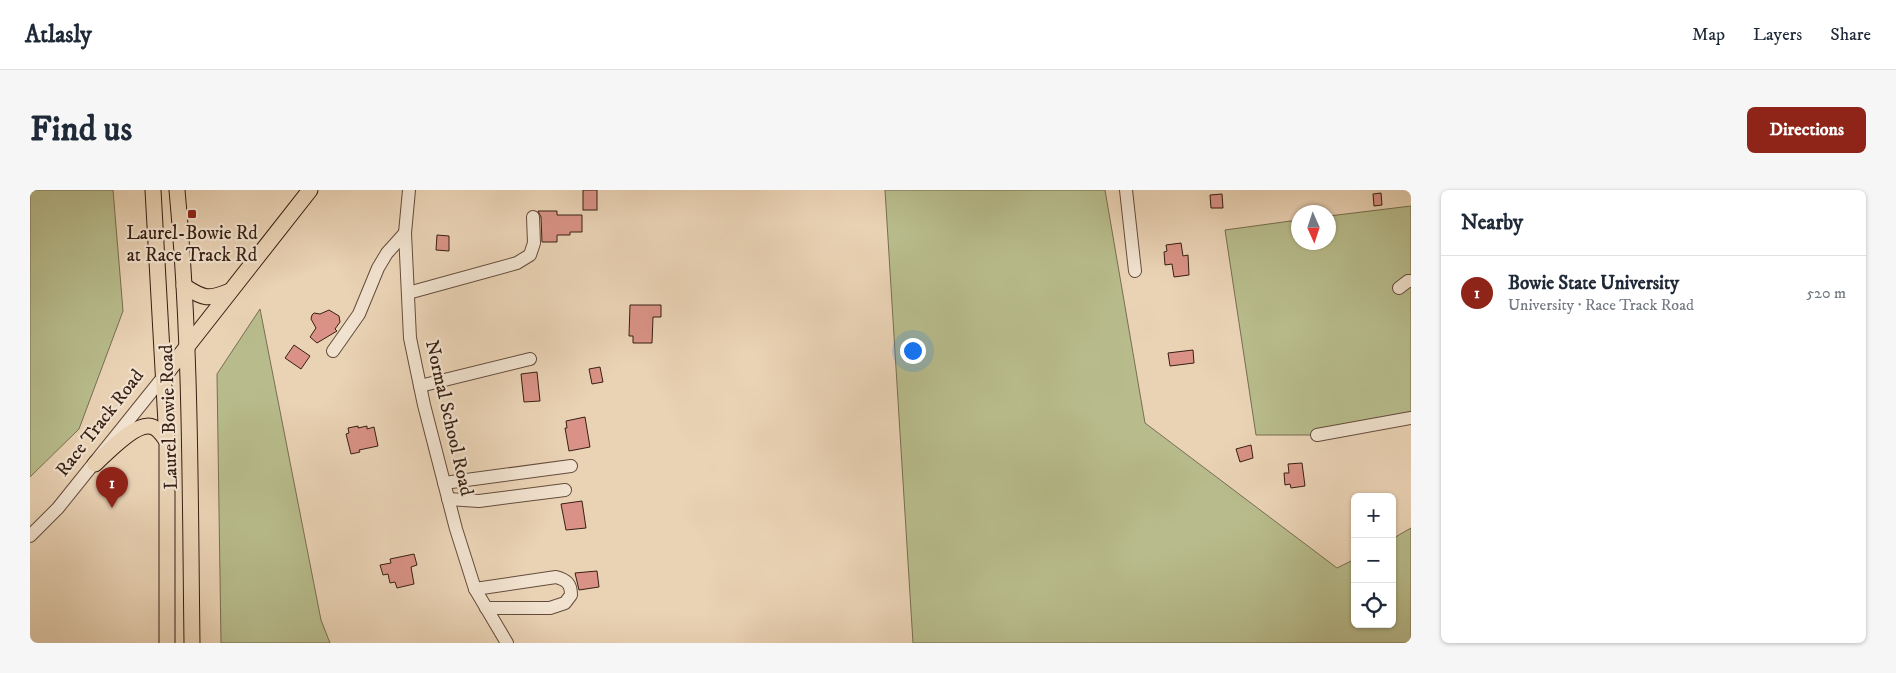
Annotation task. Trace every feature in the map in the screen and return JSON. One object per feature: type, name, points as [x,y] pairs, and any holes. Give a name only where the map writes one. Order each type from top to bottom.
[{"type":"main road","name":"Laurel Bowie Road","points":[[153,190],[164,376],[167,643]]},
{"type":"main road","name":"Laurel Bowie Road","points":[[178,190],[188,346],[192,499],[192,643]]},
{"type":"main road","name":"Race Track Road","points":[[164,376],[310,190]]},
{"type":"main road","points":[[184,286],[201,297],[214,298],[231,290]]},
{"type":"main road","points":[[95,464],[141,426],[148,425],[156,428],[166,441]]},
{"type":"street","name":"Normal School Road","points":[[409,190],[405,233],[410,338],[420,386],[448,499],[475,589],[507,643]]},
{"type":"street","points":[[1126,190],[1136,272]]},
{"type":"street","points":[[408,293],[517,264],[530,255],[534,243],[533,217]]},
{"type":"street","points":[[333,351],[359,314],[378,268],[387,253],[405,233]]},
{"type":"street","points":[[1399,288],[1408,281],[1411,281]]},
{"type":"street","points":[[420,386],[530,359]]},
{"type":"street","name":"Race Track Road","points":[[30,536],[58,508],[95,464],[164,376]]},
{"type":"street","points":[[1317,435],[1411,418]]},
{"type":"street","points":[[444,483],[571,466]]},
{"type":"street","points":[[448,499],[479,502],[565,490]]},
{"type":"street","points":[[475,589],[556,577],[566,580],[571,586],[571,595],[565,603],[550,608],[486,608]]},
{"type":"green space","points":[[30,190],[113,190],[123,311],[79,429],[30,477]]},
{"type":"green space","points":[[885,190],[1105,190],[1145,423],[1337,568],[1351,561],[1351,628],[1396,628],[1396,537],[1411,528],[1411,643],[913,643]]},
{"type":"green space","points":[[1411,206],[1411,417],[1317,435],[1256,435],[1225,230],[1291,221],[1291,250],[1336,250],[1336,215]]},
{"type":"green space","points":[[260,309],[321,620],[330,643],[221,643],[217,374]]},
{"type":"building","points":[[583,190],[597,190],[597,210],[583,210]]},
{"type":"building","points":[[1381,193],[1382,205],[1374,206],[1373,194]]},
{"type":"building","points":[[1222,194],[1223,208],[1211,208],[1210,195]]},
{"type":"building","points":[[538,211],[557,211],[557,215],[582,215],[582,232],[570,232],[570,235],[557,235],[557,242],[542,242],[541,217]]},
{"type":"building","points":[[437,235],[449,236],[449,251],[436,250]]},
{"type":"building","points":[[1181,243],[1183,256],[1188,255],[1189,275],[1174,277],[1172,264],[1165,265],[1164,252],[1167,251],[1166,245]]},
{"type":"building","points":[[630,305],[661,305],[661,317],[653,317],[652,343],[633,343],[633,336],[629,336]]},
{"type":"building","points":[[329,310],[339,316],[340,322],[335,329],[337,331],[317,343],[310,337],[316,328],[311,319],[312,315]]},
{"type":"building","points":[[294,345],[310,356],[301,369],[285,358]]},
{"type":"building","points":[[1193,350],[1194,363],[1170,366],[1168,353]]},
{"type":"building","points":[[600,367],[603,382],[592,384],[589,369]]},
{"type":"building","points":[[537,372],[540,401],[524,402],[521,374]]},
{"type":"building","points":[[585,417],[590,447],[569,451],[565,428],[567,428],[566,421]]},
{"type":"building","points":[[358,426],[358,428],[367,426],[367,429],[374,427],[378,446],[359,450],[360,452],[351,454],[346,434],[349,433],[348,428]]},
{"type":"building","points":[[1251,445],[1253,458],[1240,462],[1236,449]]},
{"type":"building","points":[[1302,463],[1305,486],[1291,488],[1290,484],[1285,485],[1284,473],[1289,473],[1288,464]]},
{"type":"building","points":[[582,501],[586,528],[566,530],[561,504]]},
{"type":"building","points":[[414,554],[417,565],[411,567],[414,584],[397,588],[395,582],[390,583],[388,574],[383,575],[380,565],[391,563],[390,559]]},
{"type":"building","points":[[597,571],[599,587],[579,590],[575,573]]},
{"type":"place","name":"Laurel-Bowie Rd at Race Track Rd","points":[[192,214]]},
{"type":"place","name":"Bowie State University","points":[[112,508]]}]
